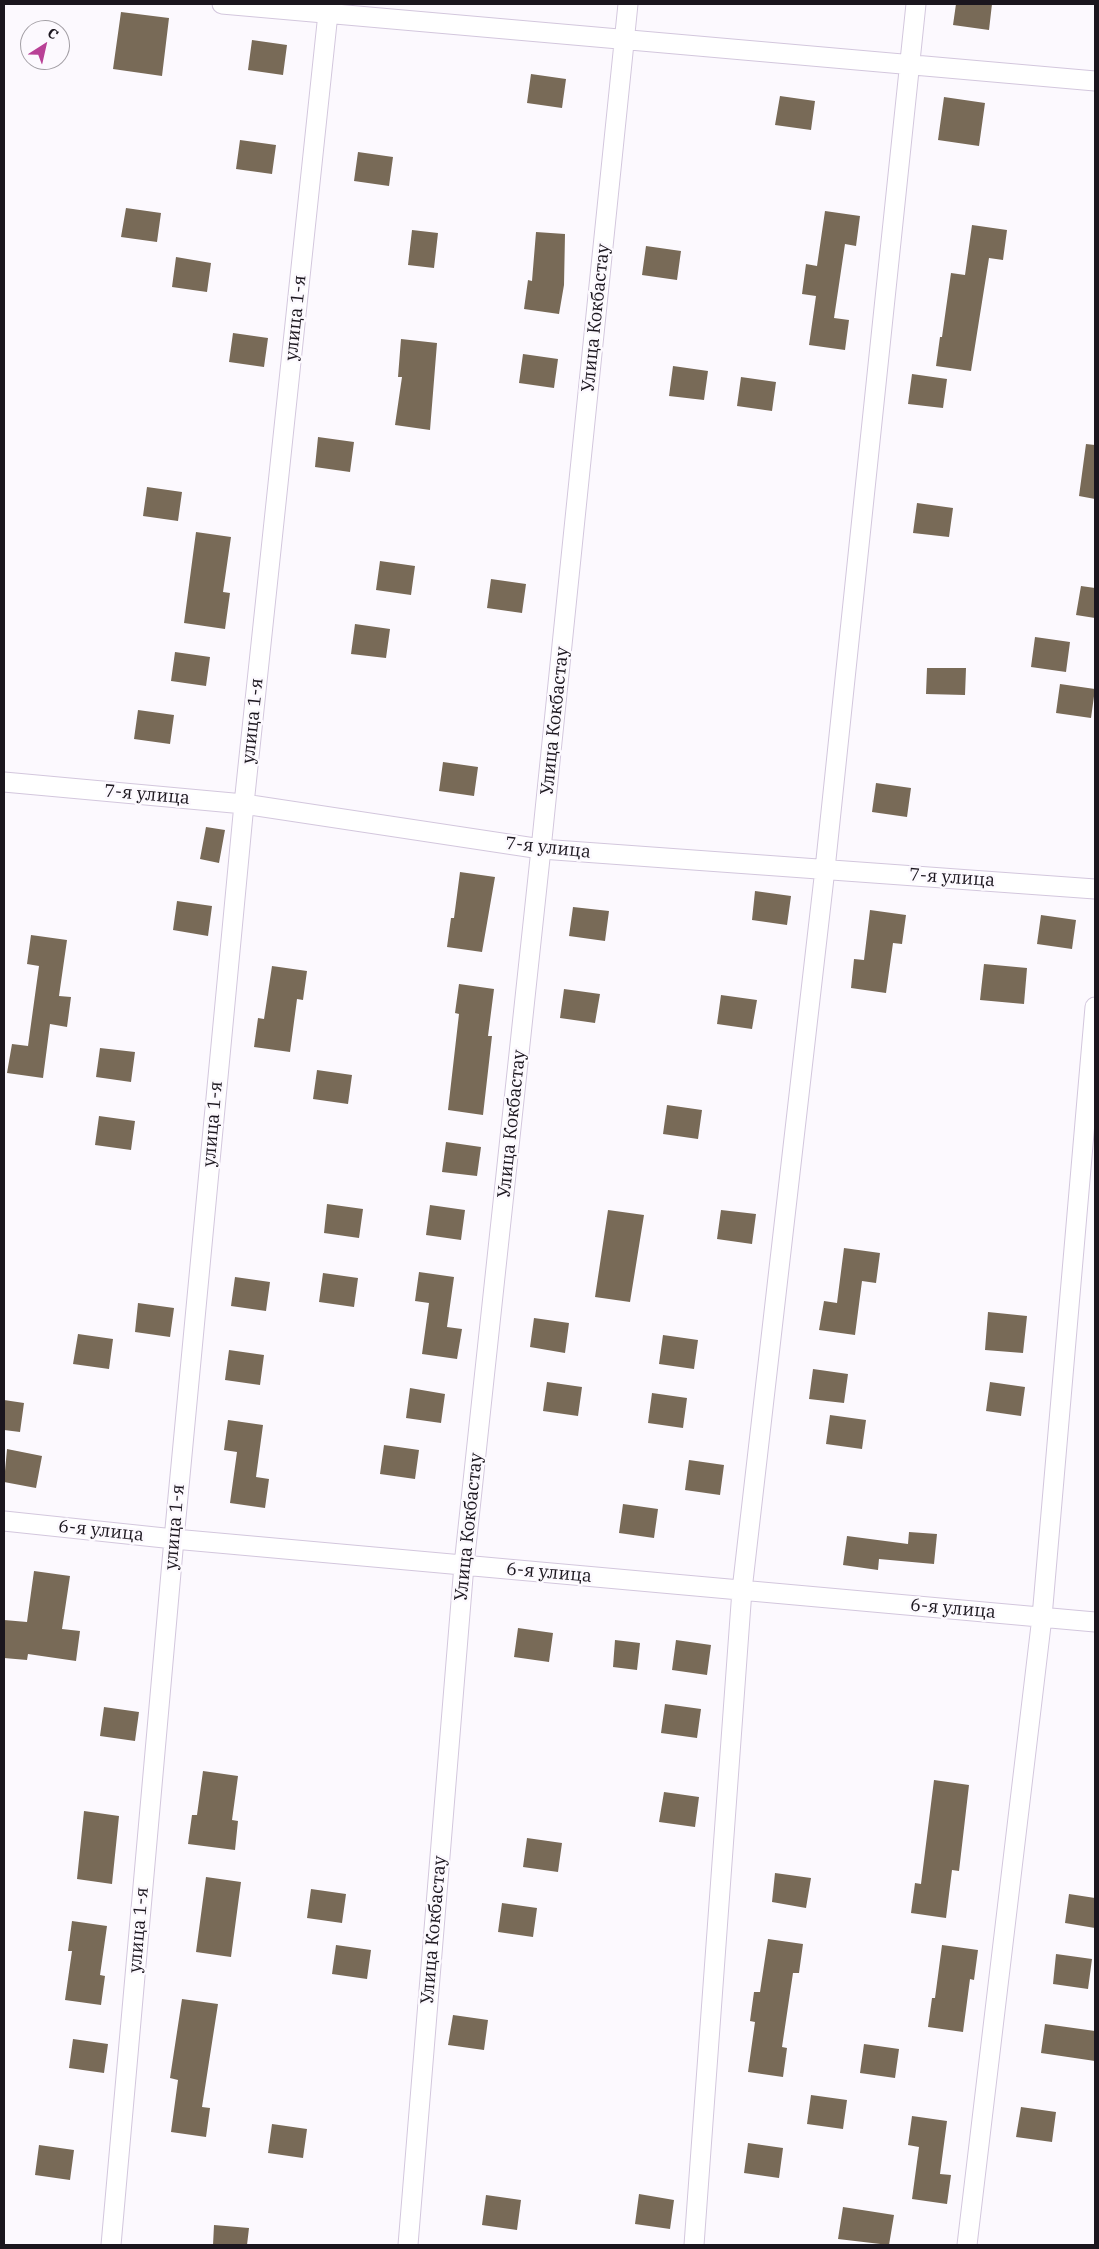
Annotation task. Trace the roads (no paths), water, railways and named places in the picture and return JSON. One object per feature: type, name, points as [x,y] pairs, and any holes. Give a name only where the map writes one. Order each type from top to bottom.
[{"type":"street","points":[[222,4],[329,8],[625,40],[1095,81]]},
{"type":"street","name":"Улица Кокбастау","points":[[408,2245],[464,1565],[541,849],[628,4]]},
{"type":"street","points":[[694,2245],[742,1590],[825,869],[916,4]]},
{"type":"street","name":"улица 1-я","points":[[110,2245],[174,1539],[244,804],[329,8]]},
{"type":"street","name":"7-я улица","points":[[4,782],[244,804],[541,849],[1095,889]]},
{"type":"street","points":[[967,2245],[1042,1616],[1095,1007]]},
{"type":"street","name":"6-я улица","points":[[4,1521],[174,1539],[1095,1622]]}]
